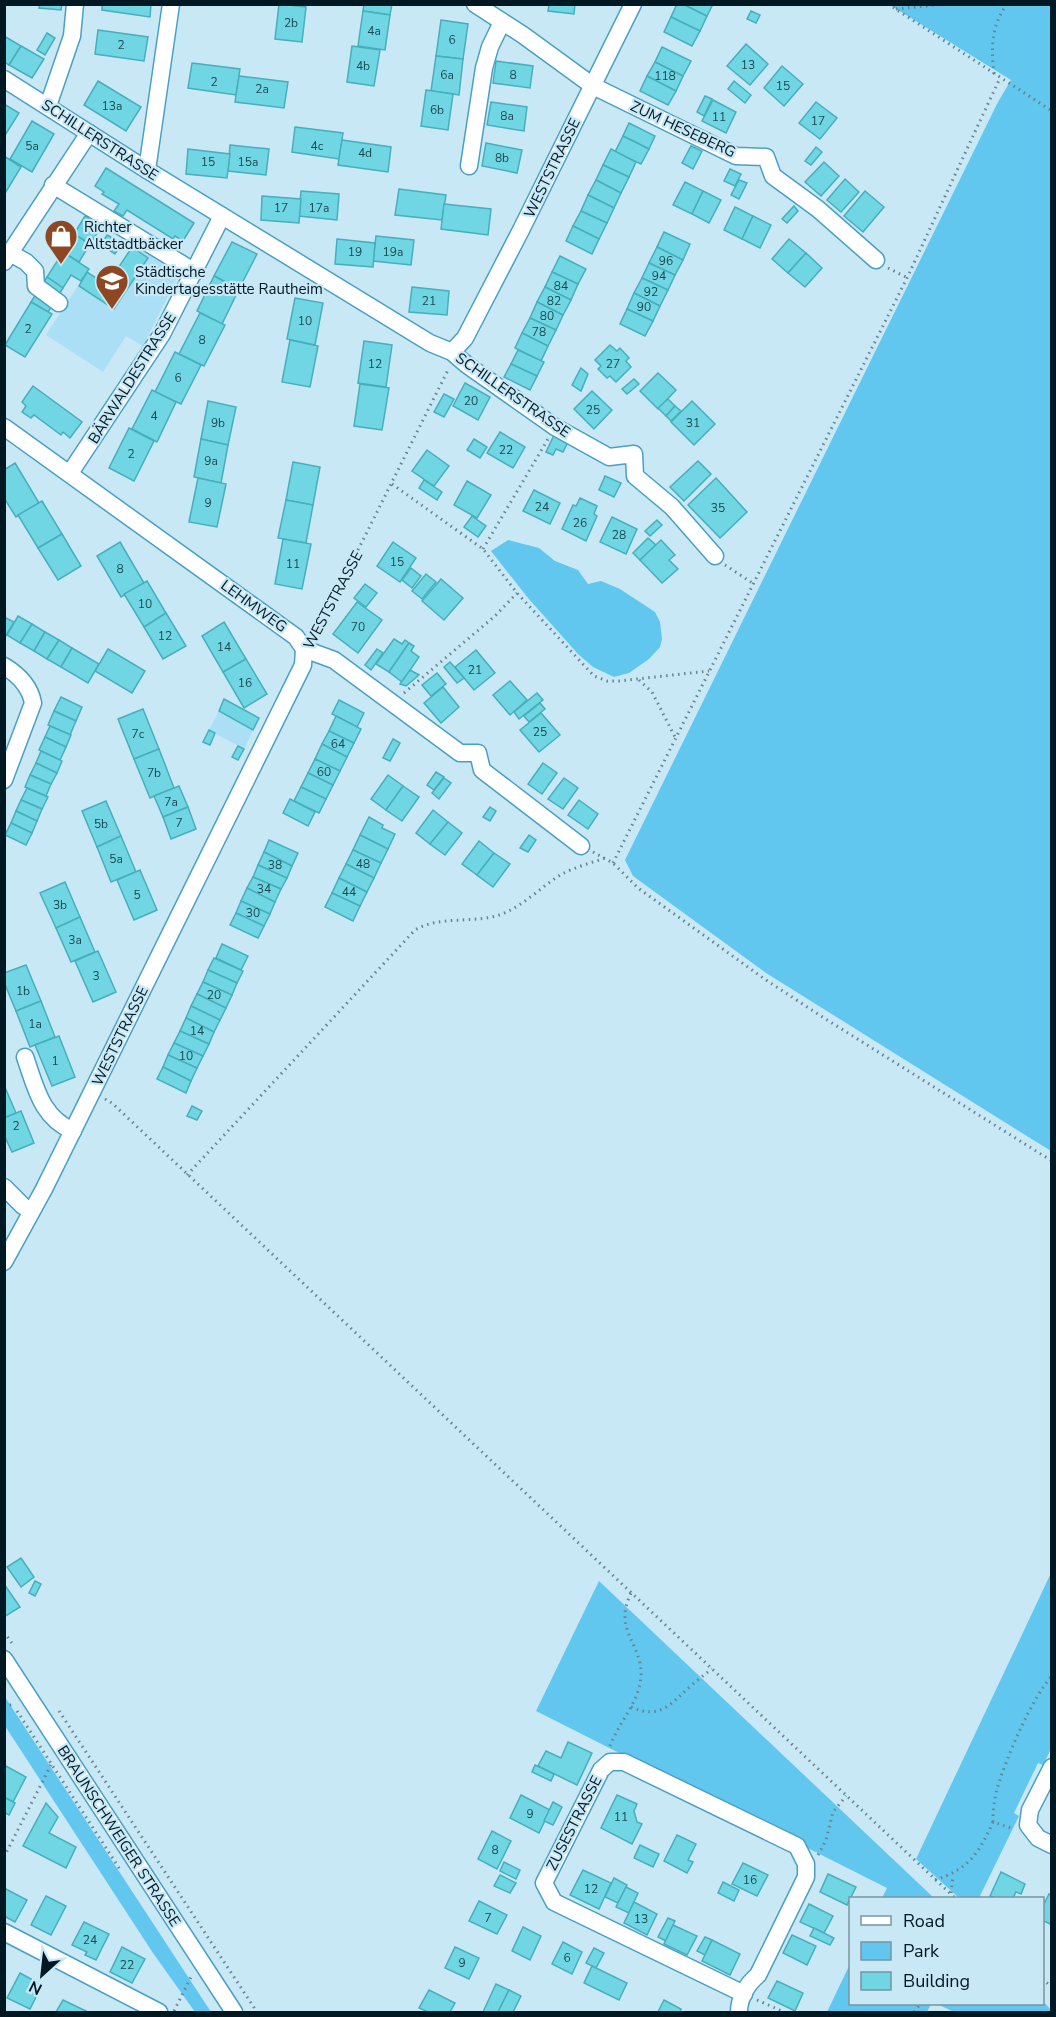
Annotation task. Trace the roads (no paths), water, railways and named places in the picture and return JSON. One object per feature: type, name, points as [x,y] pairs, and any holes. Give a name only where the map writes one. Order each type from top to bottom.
[{"type":"street","points":[[48,106],[72,36],[75,4]]},
{"type":"street","points":[[147,171],[171,4]]},
{"type":"street","name":"ZUM HESEBERG","points":[[475,4],[593,86],[736,156],[766,157],[773,176],[818,209],[876,260]]},
{"type":"street","name":"WESTSTRASSE","points":[[452,352],[465,338],[633,4]]},
{"type":"street","points":[[469,166],[484,68],[502,22]]},
{"type":"street","name":"SCHILLERSTRASSE","points":[[4,79],[147,171],[430,343],[452,352],[555,427],[609,457],[634,454],[635,476],[672,507],[715,556]]},
{"type":"street","points":[[59,303],[36,286],[35,272],[26,262],[7,257],[89,133]]},
{"type":"street","points":[[53,185],[195,272]]},
{"type":"street","name":"BÄRWALDESTRASSE","points":[[70,473],[162,334],[222,216]]},
{"type":"street","name":"LEHMWEG","points":[[4,427],[296,637],[304,649],[334,660],[459,753],[478,753],[482,770],[581,846]]},
{"type":"street","name":"WESTSTRASSE","points":[[4,1262],[93,1092],[303,665],[304,649]]},
{"type":"street","points":[[4,666],[27,685],[33,704],[4,780]]},
{"type":"street","points":[[25,1057],[42,1102],[51,1116],[59,1125],[73,1131]]},
{"type":"street","points":[[4,1187],[31,1211]]},
{"type":"street","name":"BRAUNSCHWEIGER STRASSE","points":[[11,1655],[234,2013]]},
{"type":"street","name":"ZUSESTRASSE","points":[[610,1762],[624,1762],[797,1846],[806,1864],[806,1877],[758,1975],[750,1982],[744,1994],[554,1902],[543,1883],[601,1770],[610,1762]]},
{"type":"street","points":[[1052,1767],[1030,1810],[1028,1825],[1038,1838],[1052,1845]]},
{"type":"street","points":[[4,1932],[159,2013]]},
{"type":"street","points":[[739,2013],[739,2004],[744,1994]]},
{"type":"place","name":"Richter Altstadtbäcker","points":[[61,265]]},
{"type":"place","name":"Städtische Kindertagesstätte Rautheim","points":[[112,310]]}]
